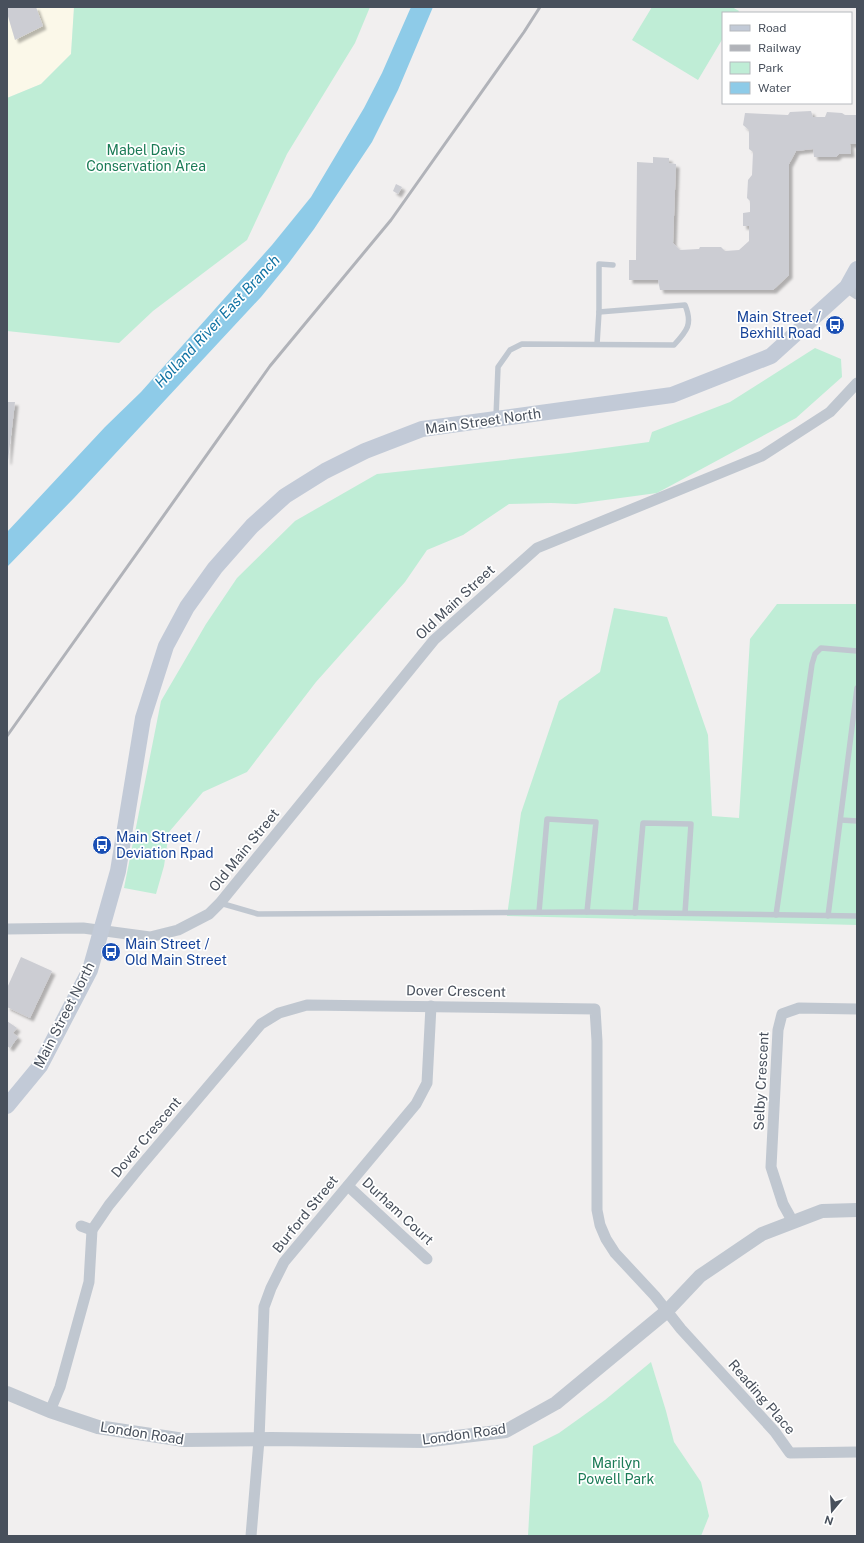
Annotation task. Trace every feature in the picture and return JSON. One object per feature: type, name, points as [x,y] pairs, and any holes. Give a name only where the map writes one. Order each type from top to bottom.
[{"type":"main road","name":"Main Street North","points":[[7,1106],[40,1066],[90,970],[118,870],[144,718],[166,646],[188,607],[215,568],[252,526],[285,496],[325,470],[366,451],[422,429],[672,395],[771,356],[852,290],[857,269]]},
{"type":"street","name":"Old Main Street","points":[[7,929],[83,928],[150,937],[178,930],[209,914],[220,903],[434,640],[537,548],[762,456],[830,412],[857,383]]},
{"type":"street","name":"Dover Crescent","points":[[92,1230],[109,1205],[139,1168],[261,1024],[279,1013],[307,1005],[595,1009],[597,1041],[596,1196],[600,1225],[606,1239],[615,1253],[655,1296],[666,1312]]},
{"type":"street","name":"Burford Street","points":[[250,1536],[259,1440],[264,1307],[268,1295],[284,1262],[416,1104],[427,1083],[430,1006]]},
{"type":"street","name":"Selby Crescent","points":[[793,1222],[783,1204],[771,1168],[778,1030],[782,1014],[799,1008],[857,1009]]},
{"type":"street","name":"Durham Court","points":[[348,1186],[427,1259]]},
{"type":"street","name":"London Road","points":[[7,1393],[50,1411],[98,1427],[184,1440],[423,1441],[506,1431],[556,1403],[666,1312],[700,1276],[762,1234],[822,1211],[857,1210]]},
{"type":"street","points":[[50,1411],[60,1387],[89,1282],[92,1230],[81,1226]]},
{"type":"street","name":"Reading Place","points":[[666,1312],[775,1432],[790,1453],[857,1452]]},
{"type":"lane","points":[[597,344],[599,264],[613,265]]},
{"type":"lane","points":[[496,419],[498,367],[510,350],[522,344],[674,345],[687,331],[689,314],[686,305],[599,312]]},
{"type":"lane","points":[[776,915],[812,664],[815,654],[821,648],[857,651]]},
{"type":"lane","points":[[828,916],[857,688]]},
{"type":"lane","points":[[539,912],[547,819],[596,822],[587,912]]},
{"type":"lane","points":[[841,820],[857,821]]},
{"type":"lane","points":[[635,913],[643,822],[691,824],[684,913]]},
{"type":"lane","points":[[220,903],[258,914],[587,912],[857,916]]},
{"type":"shaded area","points":[[7,7],[74,7],[71,54],[41,84],[7,98]]},
{"type":"shaded area","points":[[274,1535],[428,1536],[274,1536]]},
{"type":"green space","name":"Mabel Davis Conservation Area","points":[[74,7],[370,7],[355,43],[287,154],[247,240],[153,311],[119,343],[7,331],[7,98],[41,84],[71,54]]},
{"type":"green space","points":[[652,7],[732,7],[739,11],[722,12],[722,40],[698,80],[632,40]]},
{"type":"green space","points":[[815,348],[841,359],[842,377],[796,418],[657,493],[576,504],[509,504],[463,535],[427,550],[405,582],[316,682],[247,772],[203,792],[169,832],[164,866],[156,894],[124,888],[161,701],[206,624],[237,578],[295,521],[377,474],[568,453],[649,442],[652,432],[730,402]]},
{"type":"green space","points":[[777,604],[857,604],[857,925],[507,916],[521,813],[559,701],[600,672],[614,608],[667,617],[708,735],[712,816],[739,818],[750,639]]},
{"type":"green space","name":"Marilyn Powell Park","points":[[651,1362],[674,1442],[701,1482],[709,1516],[701,1536],[528,1536],[533,1446],[559,1433],[605,1400]]},
{"type":"water","name":"Holland River East Branch","points":[[411,7],[433,7],[398,90],[372,142],[314,229],[261,297],[74,498],[7,567],[7,532],[105,427],[141,392],[272,245],[311,197],[364,108],[382,73]]},
{"type":"building","points":[[7,7],[36,7],[43,26],[15,40],[7,13]]},
{"type":"building","points":[[811,111],[813,117],[825,117],[827,112],[857,115],[857,144],[850,144],[851,154],[839,154],[836,157],[814,157],[813,149],[796,151],[789,164],[789,275],[773,290],[660,290],[658,280],[629,280],[629,260],[636,260],[637,162],[653,163],[653,157],[669,158],[669,163],[676,164],[673,243],[680,250],[699,249],[700,247],[721,247],[725,251],[739,250],[749,241],[749,226],[743,226],[743,213],[750,212],[750,201],[747,198],[748,180],[752,175],[753,152],[749,149],[749,130],[743,125],[745,113],[788,115],[790,112]]},
{"type":"building","points":[[396,184],[402,187],[398,194],[393,191]]},
{"type":"building","points":[[7,402],[15,402],[8,461],[7,461]]},
{"type":"building","points":[[21,957],[52,971],[30,1018],[7,1007],[7,988]]},
{"type":"building","points":[[7,1021],[17,1028],[13,1033],[18,1037],[10,1048],[7,1046]]},
{"type":"railway","points":[[7,736],[270,366],[391,220],[524,32],[540,7]]},
{"type":"place","name":"Main Street / Bexhill Road","points":[[835,325]]},
{"type":"place","name":"Main Street / Deviation Rpad","points":[[102,845]]},
{"type":"place","name":"Main Street / Old Main Street","points":[[111,952]]}]
